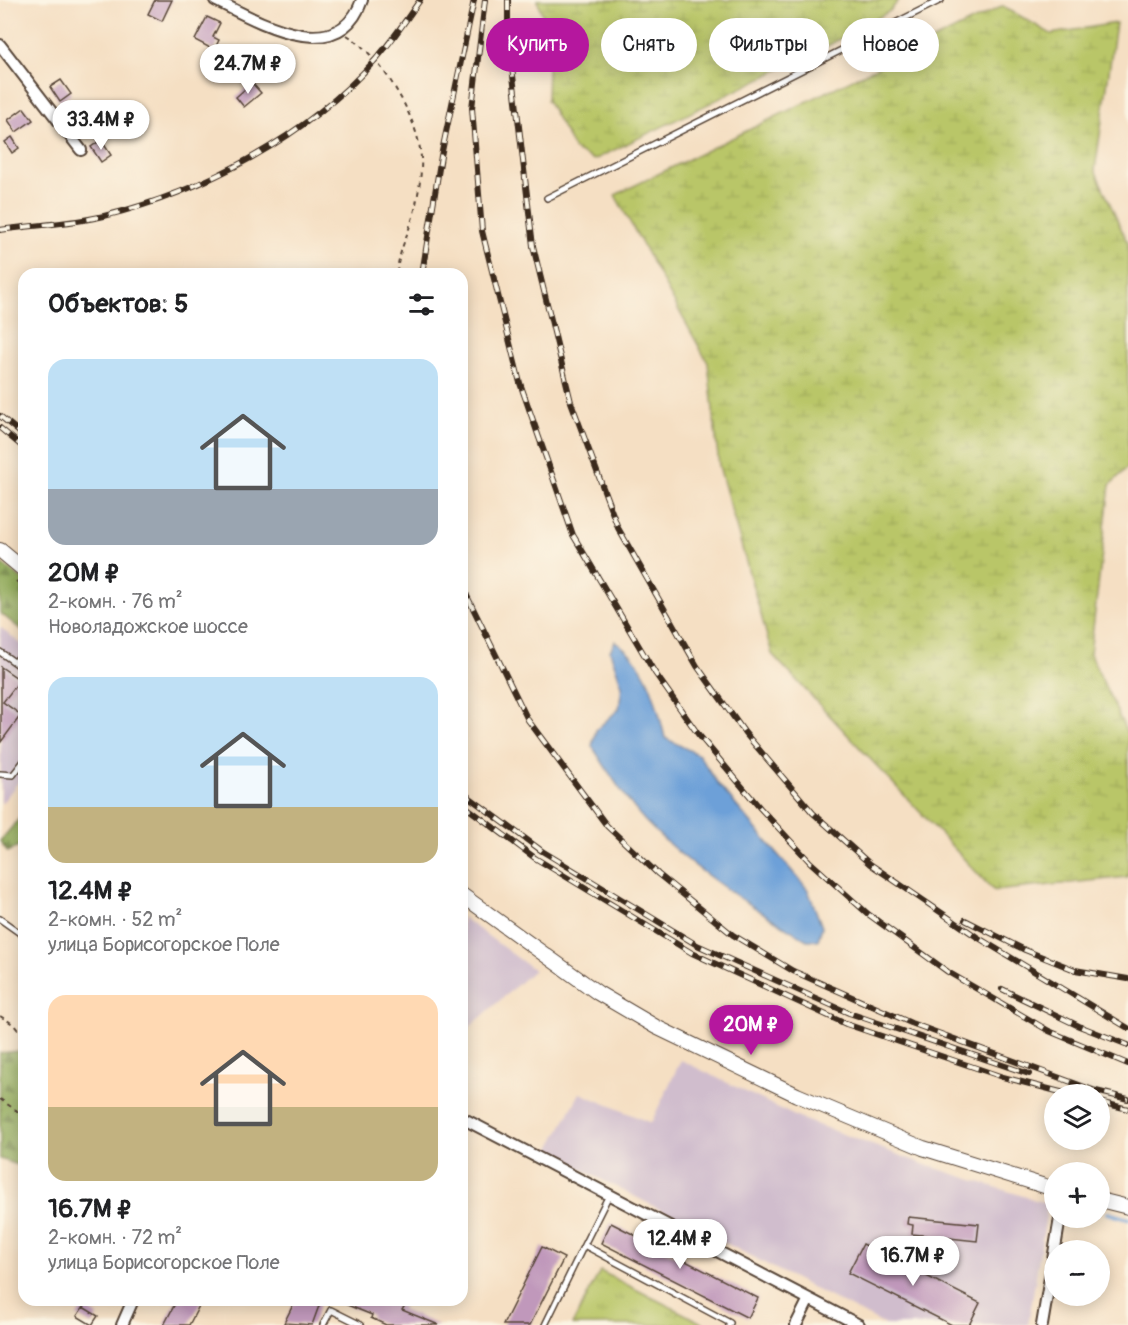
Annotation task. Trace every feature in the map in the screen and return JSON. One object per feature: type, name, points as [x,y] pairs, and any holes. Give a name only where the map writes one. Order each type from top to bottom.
[{"type":"main road","points":[[0,550],[18,565]]},
{"type":"main road","points":[[468,899],[598,993],[656,1027],[797,1095],[923,1148],[1044,1186]]},
{"type":"main road","points":[[1110,1202],[1128,1207]]},
{"type":"street","points":[[215,0],[287,32],[315,37],[339,30],[358,12],[362,0]]},
{"type":"street","points":[[0,45],[81,150]]},
{"type":"street","points":[[468,1121],[859,1325]]},
{"type":"street","points":[[1042,1325],[1058,1228]]},
{"type":"street","points":[[796,1325],[809,1299]]},
{"type":"street","points":[[122,1325],[130,1306]]},
{"type":"lane","points":[[547,198],[941,0]]},
{"type":"lane","points":[[0,652],[18,664]]},
{"type":"lane","points":[[15,662],[18,658]]},
{"type":"lane","points":[[0,774],[13,775],[18,769]]},
{"type":"lane","points":[[0,919],[18,932]]},
{"type":"lane","points":[[545,1325],[609,1195]]},
{"type":"lane","points":[[585,1245],[731,1324]]},
{"type":"lane","points":[[323,1325],[331,1310],[361,1325]]},
{"type":"path","points":[[339,30],[364,46],[384,70],[408,113],[421,157],[416,205],[398,259],[397,268]]},
{"type":"path","points":[[0,1016],[14,1024],[18,1029]]},
{"type":"path","points":[[0,1099],[18,1112]]},
{"type":"shaded area","points":[[0,627],[18,641],[18,783],[1,804]]},
{"type":"shaded area","points":[[468,921],[534,970],[468,1029]]},
{"type":"shaded area","points":[[681,1060],[799,1118],[926,1165],[1044,1203],[1044,1228],[1028,1325],[885,1325],[548,1152],[580,1093],[651,1123]]},
{"type":"green space","points":[[537,0],[899,0],[890,11],[877,18],[841,18],[841,38],[829,45],[829,18],[709,18],[709,72],[774,72],[594,160],[575,150],[547,100],[548,72],[589,72],[589,18],[544,18]]},
{"type":"green space","points":[[1003,6],[1051,34],[1116,23],[1095,170],[1128,244],[1128,467],[1110,485],[1090,654],[1128,735],[1127,877],[994,891],[772,654],[719,466],[708,363],[615,195],[868,72],[939,72],[939,37]]},
{"type":"green space","points":[[0,562],[18,576],[18,627],[0,613]]},
{"type":"green space","points":[[18,820],[18,846],[8,852],[0,841]]},
{"type":"green space","points":[[18,1051],[18,1165],[0,1159],[0,1053]]},
{"type":"green space","points":[[600,1271],[706,1325],[572,1325]]},
{"type":"water","points":[[615,641],[627,650],[643,672],[654,697],[665,738],[699,755],[718,784],[808,890],[822,927],[818,940],[807,940],[702,871],[645,821],[617,785],[592,746],[596,730],[619,709],[622,686],[610,651]]},
{"type":"building","points":[[155,0],[172,0],[162,21],[148,14]]},
{"type":"building","points":[[207,17],[220,23],[213,37],[219,40],[214,50],[195,40]]},
{"type":"building","points":[[61,80],[71,94],[60,102],[50,87]]},
{"type":"building","points":[[252,83],[261,93],[244,107],[236,97]]},
{"type":"building","points":[[24,108],[33,120],[16,132],[8,120]]},
{"type":"building","points":[[82,110],[92,125],[81,132],[70,117]]},
{"type":"building","points":[[12,137],[19,148],[12,153],[5,142]]},
{"type":"building","points":[[101,140],[111,155],[101,162],[91,147]]},
{"type":"building","points":[[1,667],[18,679],[18,683],[3,702],[18,713],[18,719],[1,742]]},
{"type":"building","points":[[908,1217],[979,1224],[977,1241],[912,1234],[913,1225],[907,1224]]},
{"type":"building","points":[[611,1223],[758,1298],[748,1318],[601,1243]]},
{"type":"building","points":[[863,1244],[980,1303],[969,1325],[952,1325],[848,1273]]},
{"type":"building","points":[[542,1247],[564,1258],[530,1325],[503,1325]]},
{"type":"building","points":[[174,1306],[199,1306],[189,1325],[164,1325]]},
{"type":"building","points":[[292,1306],[319,1306],[312,1325],[284,1323]]},
{"type":"building","points":[[350,1306],[402,1306],[404,1307],[402,1310],[439,1325],[386,1325],[371,1318],[372,1315]]},
{"type":"building","points":[[83,1307],[98,1316],[92,1325],[77,1316]]},
{"type":"waterway","points":[[1110,1214],[1128,1219]]},
{"type":"railway","points":[[0,230],[91,219],[141,206],[216,176],[252,157],[319,113],[349,87],[382,52],[420,0]]},
{"type":"railway","points":[[423,268],[441,156],[474,0]]},
{"type":"railway","points":[[485,0],[472,108],[482,231],[520,383],[573,535],[655,673],[698,734],[760,808],[810,862],[868,914],[948,972],[1049,1031],[1128,1064]]},
{"type":"railway","points":[[508,0],[508,33],[533,246],[571,402],[618,528],[697,666],[745,733],[813,813],[870,864],[977,937],[1128,1028]]},
{"type":"railway","points":[[0,416],[18,431]]},
{"type":"railway","points":[[0,428],[18,443]]},
{"type":"railway","points":[[468,598],[528,720],[607,826],[658,874],[733,935],[793,971],[911,1023],[1077,1084]]},
{"type":"railway","points":[[468,796],[542,851],[697,945],[849,1013],[1029,1074]]},
{"type":"railway","points":[[468,808],[535,858],[692,953],[846,1024],[1003,1077],[1044,1088]]},
{"type":"railway","points":[[965,920],[1025,950],[1075,970],[1128,979]]},
{"type":"railway","points":[[1002,989],[1079,1026],[1128,1045]]},
{"type":"railway","points":[[1110,1094],[1128,1099]]},
{"type":"railway","points":[[1110,1104],[1128,1109]]}]
